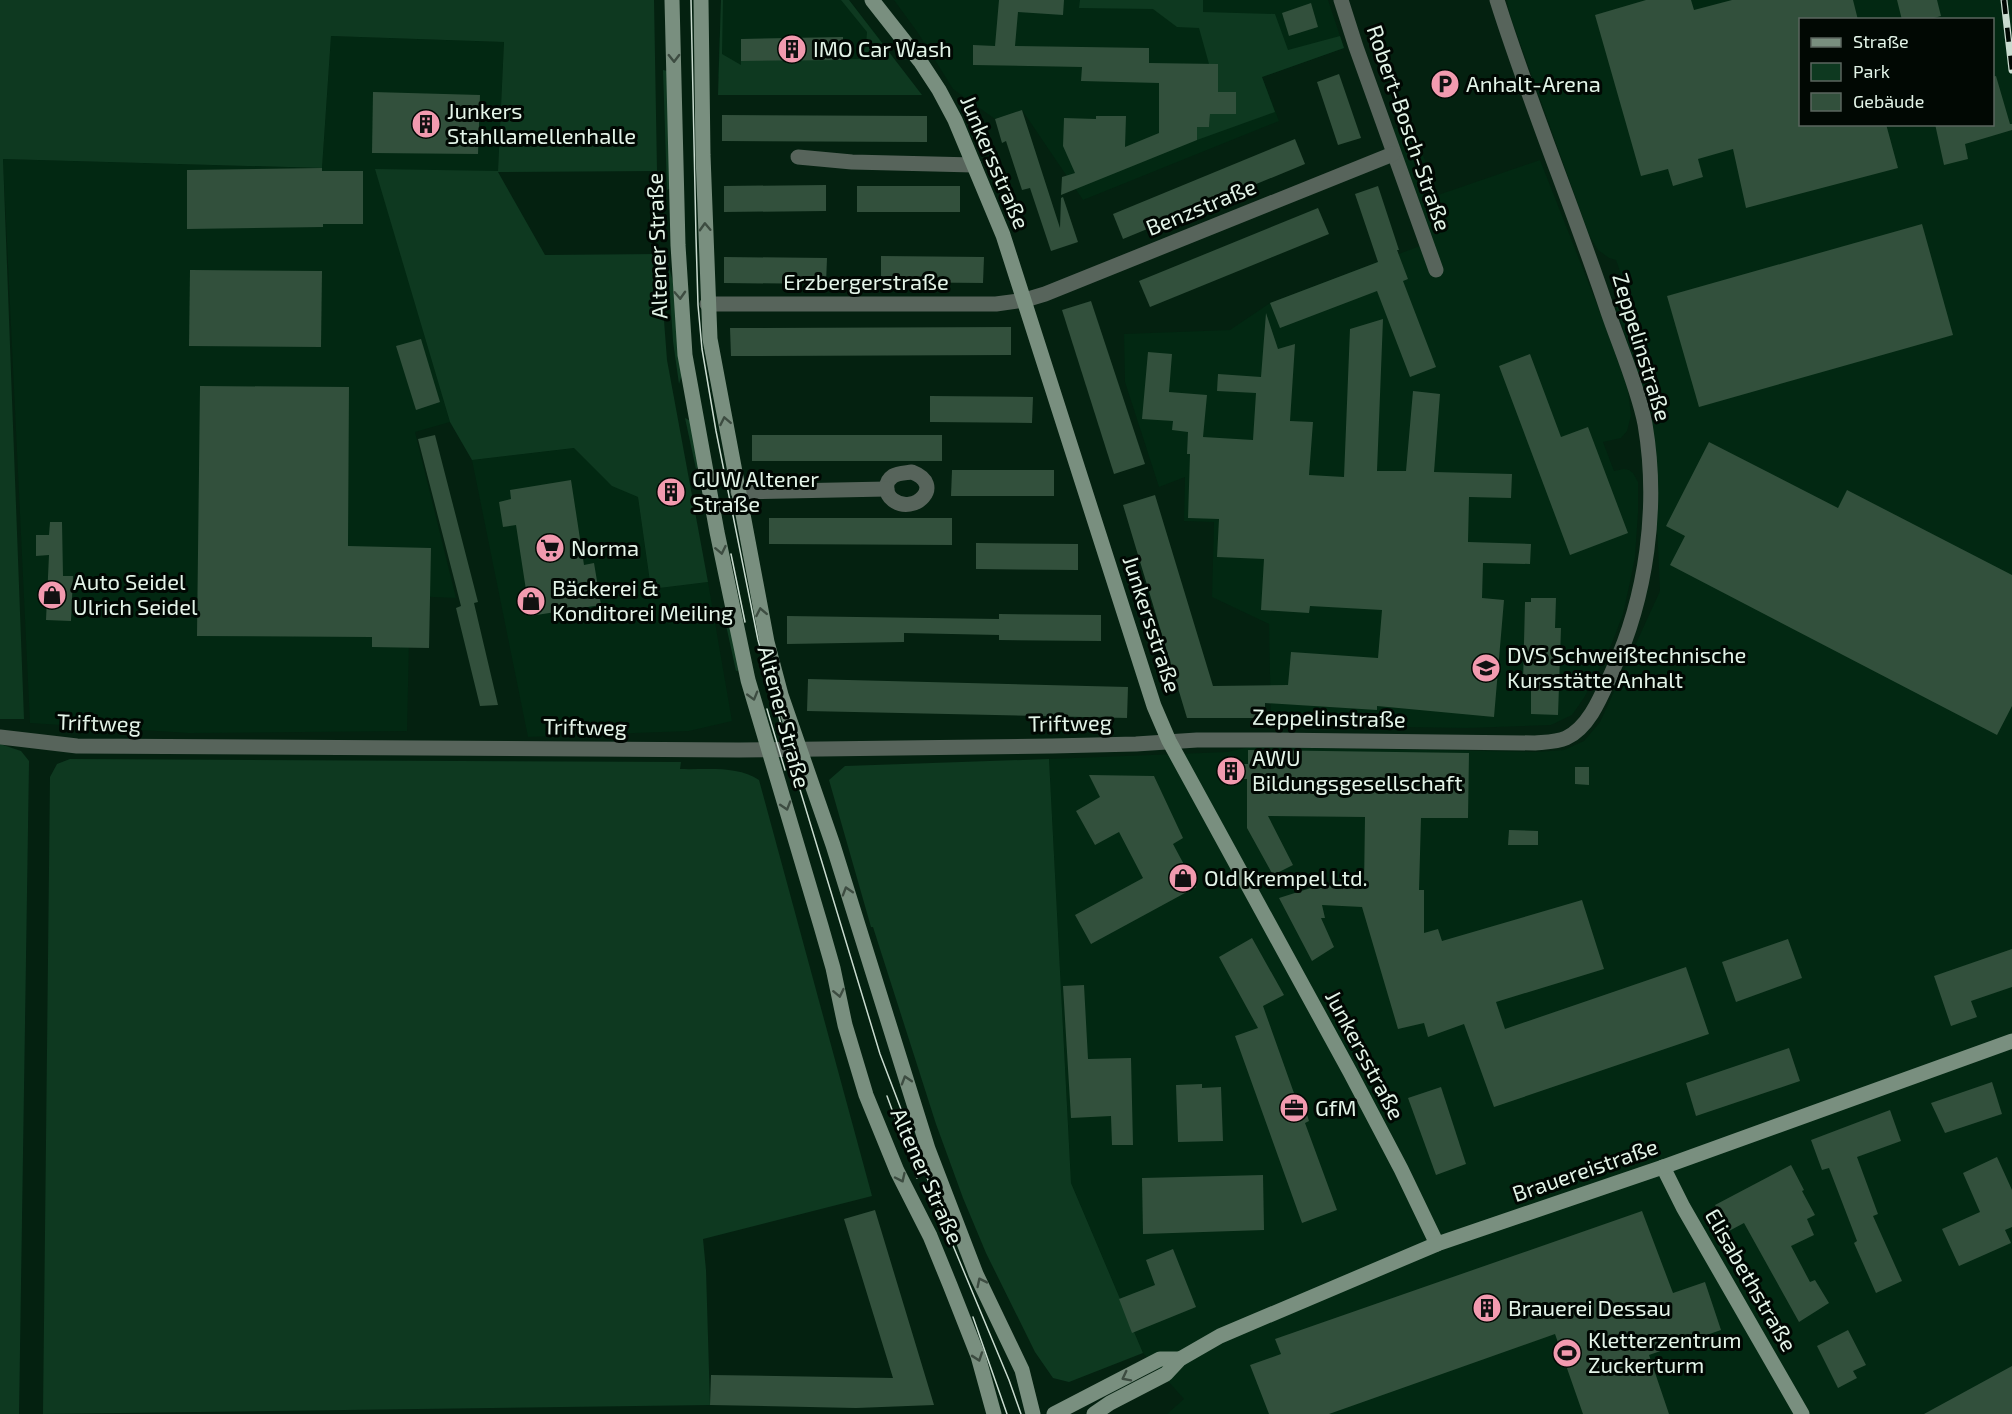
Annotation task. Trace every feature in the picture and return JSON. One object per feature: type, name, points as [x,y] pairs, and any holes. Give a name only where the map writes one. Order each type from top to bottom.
[{"type":"main road","name":"Altener Straße","points":[[672,0],[678,245],[685,355],[748,680],[833,968],[845,1026],[866,1095],[897,1171],[930,1236],[950,1285],[981,1364],[994,1414]]},
{"type":"main road","name":"Altener Straße","points":[[701,0],[703,155],[710,339],[767,642],[799,750],[833,845],[928,1149],[976,1274],[1022,1370],[1033,1414]]},
{"type":"main road","name":"Junkersstraße","points":[[872,0],[920,61],[939,90],[955,120],[1003,235],[1154,706],[1169,741],[1350,1072],[1437,1244]]},
{"type":"main road","name":"Brauereistraße","points":[[1094,1414],[1110,1403],[1166,1374],[1180,1359],[1220,1336],[1437,1244],[1663,1167],[2012,1041]]},
{"type":"main road","name":"Elisabethstraße","points":[[1663,1167],[1683,1207],[1802,1414]]},
{"type":"main road","name":"Brauereistraße","points":[[1054,1414],[1160,1359],[1180,1359]]},
{"type":"street","name":"Robert-Bosch-Straße","points":[[1341,0],[1393,154],[1436,270]]},
{"type":"street","name":"Zeppelinstraße","points":[[1169,741],[1535,743],[1558,741],[1572,734],[1587,719],[1605,689],[1633,619],[1647,547],[1650,498],[1645,426],[1642,410],[1595,273],[1562,187],[1497,0]]},
{"type":"street","name":"Benzstraße","points":[[1025,300],[1393,154]]},
{"type":"street","points":[[798,157],[852,162],[974,165]]},
{"type":"street","name":"Erzbergerstraße","points":[[707,304],[996,304],[1025,300]]},
{"type":"street","points":[[738,492],[886,489]]},
{"type":"street","name":"Triftweg","points":[[0,737],[77,746],[768,750],[1100,745],[1169,741]]},
{"type":"shaded area","points":[[721,0],[849,0],[890,52],[844,84],[718,77]]},
{"type":"shaded area","points":[[894,0],[1328,0],[1344,48],[1262,77],[1279,121],[1083,200],[1022,110],[995,119],[953,89]]},
{"type":"shaded area","points":[[1507,0],[2012,0],[2012,1414],[1167,1414],[1184,1399],[1143,1353],[1071,1183],[1049,759],[1227,752],[1249,747],[1536,752],[1564,750],[1584,741],[1600,722],[1660,591],[1652,416],[1616,307],[1621,305],[1626,289],[1616,260],[1598,250],[1589,235],[1510,15]]},
{"type":"shaded area","points":[[331,36],[504,42],[498,172],[376,170],[450,422],[415,432],[456,598],[410,596],[407,731],[189,733],[30,723],[3,159],[322,168]]},
{"type":"shaded area","points":[[1411,123],[1438,195],[1540,160],[1607,330],[1628,390],[1631,415],[1627,431],[1621,438],[1603,442],[1614,471],[1629,470],[1638,482],[1635,557],[1623,614],[1612,643],[1584,698],[1572,715],[1551,725],[1467,728],[1271,725],[1269,624],[1212,597],[1214,522],[1184,521],[1185,477],[1159,487],[1125,382],[1124,334],[1230,330],[1270,303],[1433,241],[1392,129]]},
{"type":"shaded area","points":[[574,448],[612,485],[638,497],[651,589],[708,582],[732,721],[689,731],[528,737],[472,460]]},
{"type":"green space","points":[[0,0],[654,0],[657,171],[498,172],[545,255],[659,254],[667,360],[708,582],[651,589],[638,497],[612,486],[574,448],[472,460],[450,422],[375,169],[498,171],[504,42],[331,36],[322,168],[3,159],[24,719],[0,719]]},
{"type":"green space","points":[[721,0],[723,0],[722,54],[741,65],[741,61],[859,59],[866,46],[867,32],[841,0],[849,0],[922,95],[718,95]]},
{"type":"green space","points":[[1080,0],[1203,0],[1203,12],[1275,14],[1288,50],[1340,36],[1344,48],[1262,77],[1275,112],[1197,140],[1197,127],[1209,127],[1210,114],[1236,114],[1236,93],[1218,92],[1218,64],[1209,64],[1199,28],[1177,27],[1153,9],[1079,8]]},
{"type":"green space","points":[[663,70],[667,71],[673,187],[667,190]]},
{"type":"green space","points":[[668,264],[674,285],[682,374],[679,384],[673,341]]},
{"type":"green space","points":[[685,418],[693,422],[701,464],[696,469]]},
{"type":"green space","points":[[724,616],[729,616],[741,670],[736,671]]},
{"type":"green space","points":[[0,744],[21,751],[29,761],[19,1414],[0,1414]]},
{"type":"green space","points":[[70,759],[681,762],[680,769],[721,769],[750,775],[759,780],[872,1196],[703,1239],[710,1405],[43,1414],[50,777],[57,764]]},
{"type":"green space","points":[[1049,759],[1071,1183],[1143,1353],[1069,1382],[1053,1378],[1035,1352],[986,1253],[963,1198],[936,1124],[873,927],[871,927],[829,780],[845,766]]},
{"type":"building","points":[[999,0],[1064,0],[1063,15],[1018,12],[1015,46],[1149,48],[1149,63],[1218,64],[1218,92],[1236,92],[1236,114],[1210,114],[1209,127],[1197,127],[1197,140],[1061,195],[1062,177],[1075,173],[1063,146],[1064,118],[1096,119],[1096,116],[1126,116],[1125,147],[1159,133],[1159,83],[1081,81],[1082,67],[973,65],[973,45],[995,46]]},
{"type":"building","points":[[1646,0],[1691,0],[1694,10],[1732,0],[1853,0],[1858,18],[1799,18],[1799,126],[1887,126],[1898,168],[1746,208],[1733,149],[1698,159],[1703,177],[1673,186],[1668,169],[1641,176],[1595,15]]},
{"type":"building","points":[[1897,0],[1937,0],[1941,16],[1902,18]]},
{"type":"building","points":[[1311,3],[1318,27],[1289,36],[1282,13]]},
{"type":"building","name":"IMO Car Wash","points":[[843,37],[843,60],[741,61],[741,39]]},
{"type":"building","points":[[1339,74],[1361,138],[1338,145],[1317,82]]},
{"type":"building","points":[[1994,76],[1996,76],[2012,130],[1965,144],[1968,159],[1944,165],[1935,126],[1994,126]]},
{"type":"building","name":"Junkers Stahllamellenhalle","points":[[373,92],[480,95],[478,154],[372,153]]},
{"type":"building","points":[[1022,110],[1060,228],[1061,198],[1063,197],[1078,242],[1051,251],[1030,188],[1022,190],[1006,141],[1002,143],[995,119]]},
{"type":"building","points":[[722,115],[927,116],[927,142],[722,141]]},
{"type":"building","points":[[1295,139],[1305,164],[1123,239],[1113,214]]},
{"type":"building","points":[[322,168],[322,171],[363,171],[363,224],[323,224],[323,227],[187,229],[187,170]]},
{"type":"building","points":[[826,185],[826,211],[724,212],[724,186]]},
{"type":"building","points":[[857,186],[960,186],[960,212],[857,212]]},
{"type":"building","points":[[1378,186],[1408,279],[1403,281],[1436,367],[1410,377],[1377,291],[1280,328],[1270,303],[1378,262],[1355,194]]},
{"type":"building","points":[[1318,208],[1329,234],[1150,307],[1139,281]]},
{"type":"building","points":[[1922,224],[1953,335],[1699,407],[1667,296]]},
{"type":"building","points":[[881,256],[984,257],[983,283],[881,282]]},
{"type":"building","points":[[724,257],[827,258],[826,284],[724,283]]},
{"type":"building","points":[[190,270],[322,271],[321,347],[189,346]]},
{"type":"building","points":[[1091,301],[1145,464],[1114,474],[1062,310]]},
{"type":"building","points":[[1266,313],[1278,349],[1295,344],[1290,421],[1313,422],[1309,475],[1344,477],[1350,329],[1383,319],[1377,471],[1406,471],[1413,391],[1440,394],[1434,472],[1512,474],[1511,498],[1469,497],[1468,542],[1531,544],[1530,564],[1483,563],[1482,598],[1504,600],[1494,717],[1377,706],[1377,710],[1265,703],[1265,718],[1187,718],[1123,505],[1155,495],[1213,686],[1288,685],[1291,652],[1378,658],[1382,610],[1310,606],[1309,613],[1261,610],[1264,559],[1217,557],[1219,519],[1188,518],[1190,454],[1187,454],[1188,432],[1172,430],[1173,421],[1142,419],[1148,352],[1172,354],[1169,392],[1207,395],[1203,437],[1253,440],[1256,393],[1217,391],[1218,374],[1261,377]]},
{"type":"building","points":[[1011,327],[1011,355],[731,356],[730,328]]},
{"type":"building","points":[[421,339],[440,402],[416,410],[396,346]]},
{"type":"building","points":[[1530,354],[1561,437],[1588,427],[1628,533],[1570,555],[1499,366]]},
{"type":"building","points":[[200,386],[349,387],[348,546],[431,548],[429,648],[372,647],[372,637],[197,636]]},
{"type":"building","points":[[930,396],[1033,397],[1032,423],[930,422]]},
{"type":"building","points":[[435,435],[478,602],[474,603],[498,705],[480,706],[456,608],[461,606],[418,439]]},
{"type":"building","points":[[752,435],[942,435],[942,461],[752,461]]},
{"type":"building","points":[[1709,442],[1838,508],[1847,490],[2012,575],[2012,706],[1997,735],[1670,565],[1685,536],[1666,526]]},
{"type":"building","points":[[952,470],[1054,470],[1054,496],[951,496]]},
{"type":"building","name":"GUW Altener Straße","points":[[678,478],[682,501],[664,505],[659,482]]},
{"type":"building","points":[[571,480],[584,565],[594,563],[601,605],[530,616],[516,525],[503,527],[499,502],[511,499],[510,490]]},
{"type":"building","points":[[769,518],[952,518],[952,545],[769,544]]},
{"type":"building","points":[[50,522],[62,522],[63,576],[73,576],[71,621],[46,620],[49,555],[36,556],[36,535],[49,535]]},
{"type":"building","points":[[976,543],[1078,544],[1078,570],[976,569]]},
{"type":"building","points":[[1531,598],[1556,598],[1555,628],[1561,628],[1558,715],[1531,714],[1531,683],[1523,683],[1525,602],[1531,602]]},
{"type":"building","points":[[999,614],[1101,615],[1101,641],[999,640],[999,635],[904,633],[904,642],[787,644],[787,616],[999,619]]},
{"type":"building","points":[[808,679],[1128,687],[1127,718],[807,711]]},
{"type":"building","points":[[1248,750],[1469,753],[1468,818],[1421,818],[1419,890],[1424,890],[1424,933],[1438,929],[1442,941],[1582,900],[1604,969],[1496,1002],[1505,1029],[1686,967],[1709,1034],[1494,1107],[1464,1024],[1428,1037],[1424,1023],[1398,1029],[1362,907],[1322,905],[1325,918],[1321,918],[1334,947],[1312,961],[1279,898],[1320,885],[1364,887],[1365,817],[1268,816],[1293,865],[1273,875],[1247,828],[1247,779],[1227,778],[1227,764],[1248,764]]},
{"type":"building","points":[[1575,767],[1589,767],[1589,785],[1575,784]]},
{"type":"building","points":[[1089,775],[1154,776],[1183,838],[1173,844],[1196,887],[1091,944],[1075,915],[1143,878],[1119,832],[1095,845],[1076,811],[1100,797]]},
{"type":"building","points":[[1509,830],[1538,831],[1538,845],[1508,845]]},
{"type":"building","points":[[1252,938],[1284,995],[1263,1006],[1300,1110],[1305,1108],[1309,1121],[1305,1123],[1337,1210],[1302,1223],[1235,1036],[1258,1028],[1219,957]]},
{"type":"building","points":[[1788,939],[1802,978],[1736,1002],[1722,962]]},
{"type":"building","points":[[2012,949],[2012,987],[1971,1001],[1977,1017],[1951,1026],[1934,976]]},
{"type":"building","points":[[1084,985],[1088,1059],[1131,1058],[1133,1145],[1112,1145],[1111,1116],[1071,1118],[1063,986]]},
{"type":"building","points":[[1789,1048],[1800,1081],[1696,1116],[1686,1083]]},
{"type":"building","points":[[1992,1082],[2002,1114],[1945,1133],[1931,1103]]},
{"type":"building","points":[[1202,1084],[1202,1088],[1221,1087],[1223,1141],[1178,1142],[1176,1085]]},
{"type":"building","points":[[1441,1087],[1466,1164],[1436,1175],[1408,1098]]},
{"type":"building","points":[[1890,1110],[1901,1141],[1857,1157],[1878,1214],[1873,1216],[1902,1281],[1876,1293],[1854,1243],[1857,1241],[1829,1168],[1822,1170],[1811,1140]]},
{"type":"building","points":[[1997,1157],[2012,1190],[2012,1227],[2005,1230],[2011,1243],[1959,1266],[1942,1229],[1980,1212],[1963,1173]]},
{"type":"building","points":[[1791,1165],[1815,1215],[1807,1219],[1814,1235],[1791,1246],[1810,1282],[1815,1280],[1829,1303],[1799,1322],[1744,1223],[1729,1231],[1715,1205]]},
{"type":"building","points":[[1263,1175],[1264,1230],[1143,1234],[1142,1178]]},
{"type":"building","points":[[875,1210],[934,1405],[856,1408],[710,1405],[711,1375],[893,1378],[844,1219]]},
{"type":"building","name":"Brauerei Dessau","points":[[1642,1211],[1673,1293],[1705,1282],[1721,1330],[1649,1355],[1669,1414],[1583,1414],[1555,1334],[1329,1414],[1269,1414],[1250,1365],[1281,1354],[1275,1339]]},
{"type":"building","points":[[1173,1249],[1196,1307],[1132,1333],[1119,1299],[1155,1285],[1146,1260]]},
{"type":"building","points":[[1848,1330],[1866,1365],[1853,1371],[1857,1378],[1838,1388],[1817,1346]]},
{"type":"building","points":[[2012,1366],[2012,1414],[1924,1414]]},
{"type":"tram line","points":[[691,0],[698,305],[702,349],[758,640],[788,750],[880,1054],[952,1243],[1021,1414]]},
{"type":"tram line","points":[[731,554],[745,622]]},
{"type":"tram line","points":[[767,709],[785,770]]},
{"type":"tram line","points":[[887,1096],[917,1178]]},
{"type":"tram line","points":[[973,1317],[1007,1414]]},
{"type":"railway","points":[[2004,0],[2012,70]]},
{"type":"place","name":"IMO Car Wash","points":[[792,49]]},
{"type":"place","name":"Anhalt-Arena","points":[[1445,84]]},
{"type":"place","name":"Junkers Stahllamellenhalle","points":[[426,124]]},
{"type":"place","name":"GUW Altener Straße","points":[[671,492]]},
{"type":"place","name":"Norma","points":[[550,548]]},
{"type":"place","name":"Auto Seidel Ulrich Seidel","points":[[52,595]]},
{"type":"place","name":"Bäckerei & Konditorei Meiling","points":[[531,601]]},
{"type":"place","name":"DVS Schweißtechnische Kursstätte Anhalt","points":[[1486,668]]},
{"type":"place","name":"AWU Bildungsgesellschaft","points":[[1231,771]]},
{"type":"place","name":"Old Krempel Ltd.","points":[[1183,878]]},
{"type":"place","name":"GfM","points":[[1294,1108]]},
{"type":"place","name":"Brauerei Dessau","points":[[1487,1308]]},
{"type":"place","name":"Kletterzentrum Zuckerturm","points":[[1567,1353]]}]
